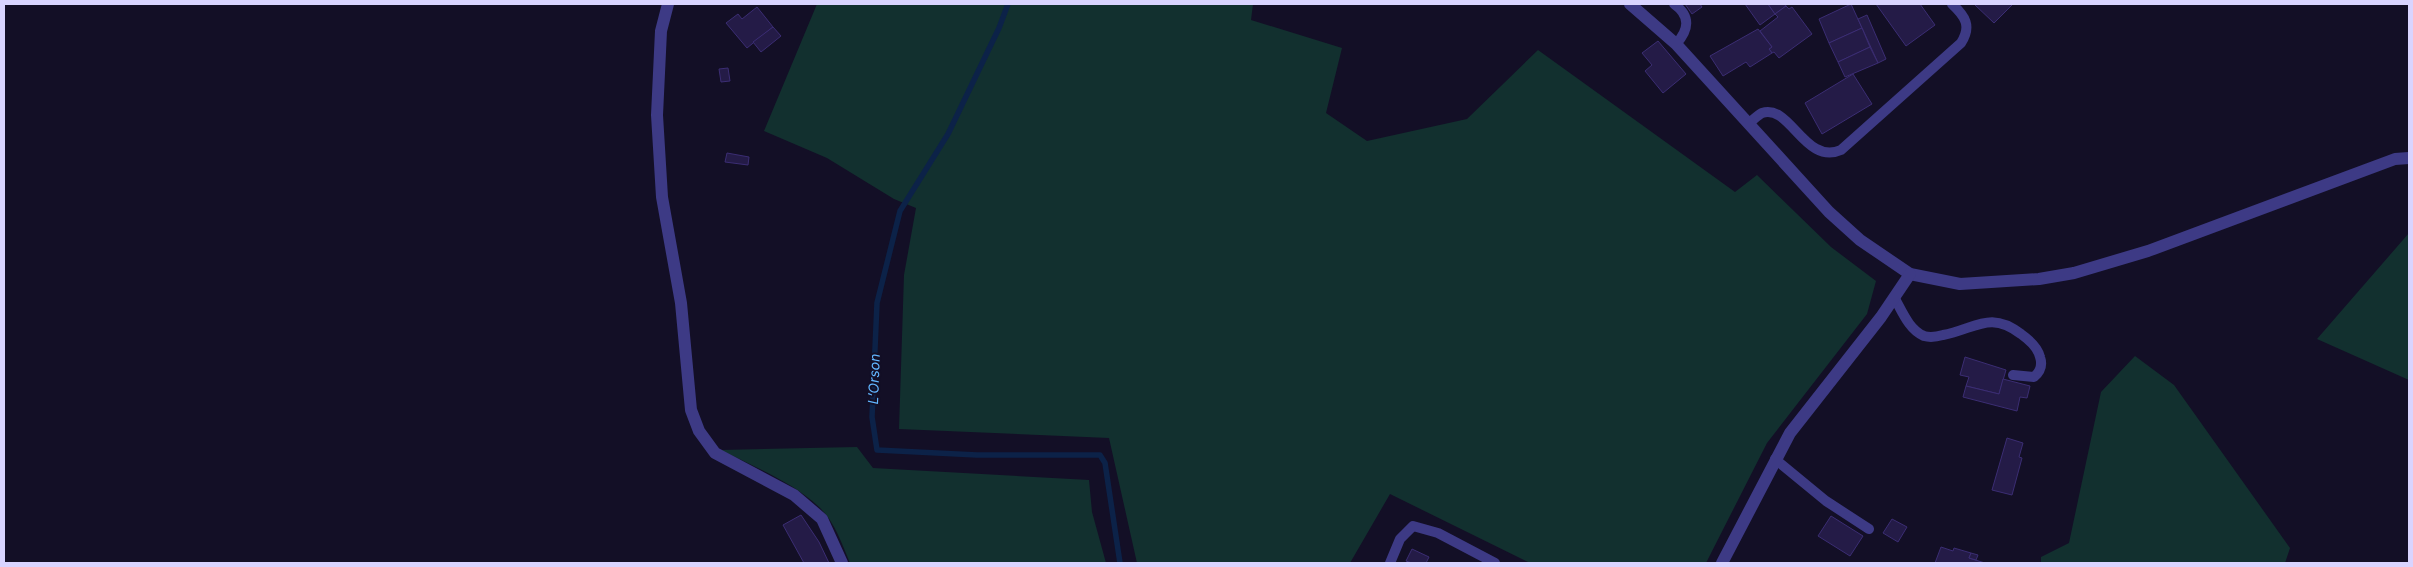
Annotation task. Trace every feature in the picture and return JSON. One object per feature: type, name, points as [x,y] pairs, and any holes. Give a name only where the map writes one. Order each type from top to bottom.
[{"type":"street","points":[[668,4],[661,31],[657,115],[662,198],[681,303],[691,410],[699,431],[715,453],[794,495],[822,520],[842,563]]},
{"type":"street","points":[[1630,4],[1676,44],[1829,212],[1860,240],[1910,274],[1960,284],[2039,280],[2074,273],[2148,251],[2395,159],[2409,158]]},
{"type":"street","points":[[1722,563],[1790,433],[1881,317],[1910,274]]},
{"type":"lane","points":[[1674,4],[1683,12],[1687,22],[1686,31],[1676,44]]},
{"type":"lane","points":[[1749,123],[1762,113],[1771,113],[1783,119],[1816,150],[1828,153],[1841,150],[1961,42],[1968,25],[1965,16],[1952,4]]},
{"type":"lane","points":[[1894,297],[1912,328],[1931,338],[1950,334],[1978,323],[1996,321],[2010,325],[2027,338],[2039,354],[2042,363],[2039,372],[2034,377],[2013,375]]},
{"type":"lane","points":[[1775,459],[1826,501],[1869,529]]},
{"type":"lane","points":[[1390,563],[1400,539],[1412,526],[1438,533],[1495,563]]},
{"type":"green space","points":[[817,4],[1253,4],[1251,20],[1342,48],[1326,113],[1367,141],[1467,119],[1538,50],[1735,192],[1757,175],[1831,247],[1876,281],[1867,314],[1767,443],[1706,563],[1530,563],[1390,494],[1350,563],[1137,563],[1109,438],[899,429],[904,275],[916,208],[894,199],[827,158],[764,131]]},
{"type":"green space","points":[[2409,233],[2409,380],[2317,339]]},
{"type":"green space","points":[[2135,356],[2174,385],[2290,548],[2285,563],[2041,563],[2041,557],[2069,543],[2101,392]]},
{"type":"green space","points":[[857,447],[873,468],[1089,480],[1092,512],[1106,563],[850,563],[833,525],[818,506],[785,482],[721,450]]},
{"type":"building","points":[[1685,4],[1700,4],[1702,7],[1692,14]]},
{"type":"building","points":[[1745,4],[1768,4],[1775,14],[1760,25]]},
{"type":"building","points":[[1768,4],[1785,4],[1786,6],[1775,14]]},
{"type":"building","points":[[1851,4],[1862,28],[1829,43],[1819,19]]},
{"type":"building","points":[[1876,4],[1920,4],[1935,25],[1906,46]]},
{"type":"building","points":[[1974,4],[2013,4],[1994,23]]},
{"type":"building","points":[[1786,6],[1789,9],[1792,7],[1812,34],[1779,58],[1769,49],[1772,47],[1760,31],[1778,17],[1775,14]]},
{"type":"building","points":[[757,7],[773,27],[747,48],[726,23],[738,14],[742,19]]},
{"type":"building","points":[[1867,15],[1886,59],[1878,63],[1858,19]]},
{"type":"building","points":[[773,27],[781,36],[761,52],[753,42]]},
{"type":"building","points":[[1862,28],[1870,47],[1838,62],[1829,43]]},
{"type":"building","points":[[1758,29],[1772,47],[1769,49],[1772,53],[1750,67],[1746,62],[1723,76],[1710,56]]},
{"type":"building","points":[[1658,41],[1686,74],[1663,93],[1645,71],[1652,65],[1642,53]]},
{"type":"building","points":[[1870,47],[1878,63],[1845,77],[1838,62]]},
{"type":"building","points":[[728,68],[730,81],[721,82],[719,69]]},
{"type":"building","points":[[1853,74],[1872,104],[1822,134],[1805,103]]},
{"type":"building","points":[[727,153],[749,157],[748,165],[725,162]]},
{"type":"building","points":[[1965,357],[2006,370],[1999,394],[1966,386],[1969,377],[1960,375]]},
{"type":"building","points":[[2003,379],[2030,386],[2027,398],[2020,397],[2017,411],[1963,397],[1966,386],[1999,394]]},
{"type":"building","points":[[2007,438],[2023,443],[2019,457],[2022,458],[2012,495],[1992,490]]},
{"type":"building","points":[[801,515],[819,542],[829,563],[804,563],[783,525]]},
{"type":"building","points":[[1831,516],[1863,536],[1850,556],[1818,536]]},
{"type":"building","points":[[1892,519],[1907,527],[1898,542],[1883,533]]},
{"type":"building","points":[[1941,547],[1953,551],[1954,548],[1971,553],[1969,558],[1985,563],[1935,563]]},
{"type":"building","points":[[1412,549],[1429,557],[1426,563],[1406,561]]},
{"type":"building","points":[[1971,553],[1978,555],[1976,560],[1969,558]]},
{"type":"waterway","name":"L’Orson","points":[[1008,4],[999,28],[948,134],[900,211],[877,303],[872,417],[877,450],[977,455],[1100,455],[1105,463],[1120,563]]}]
